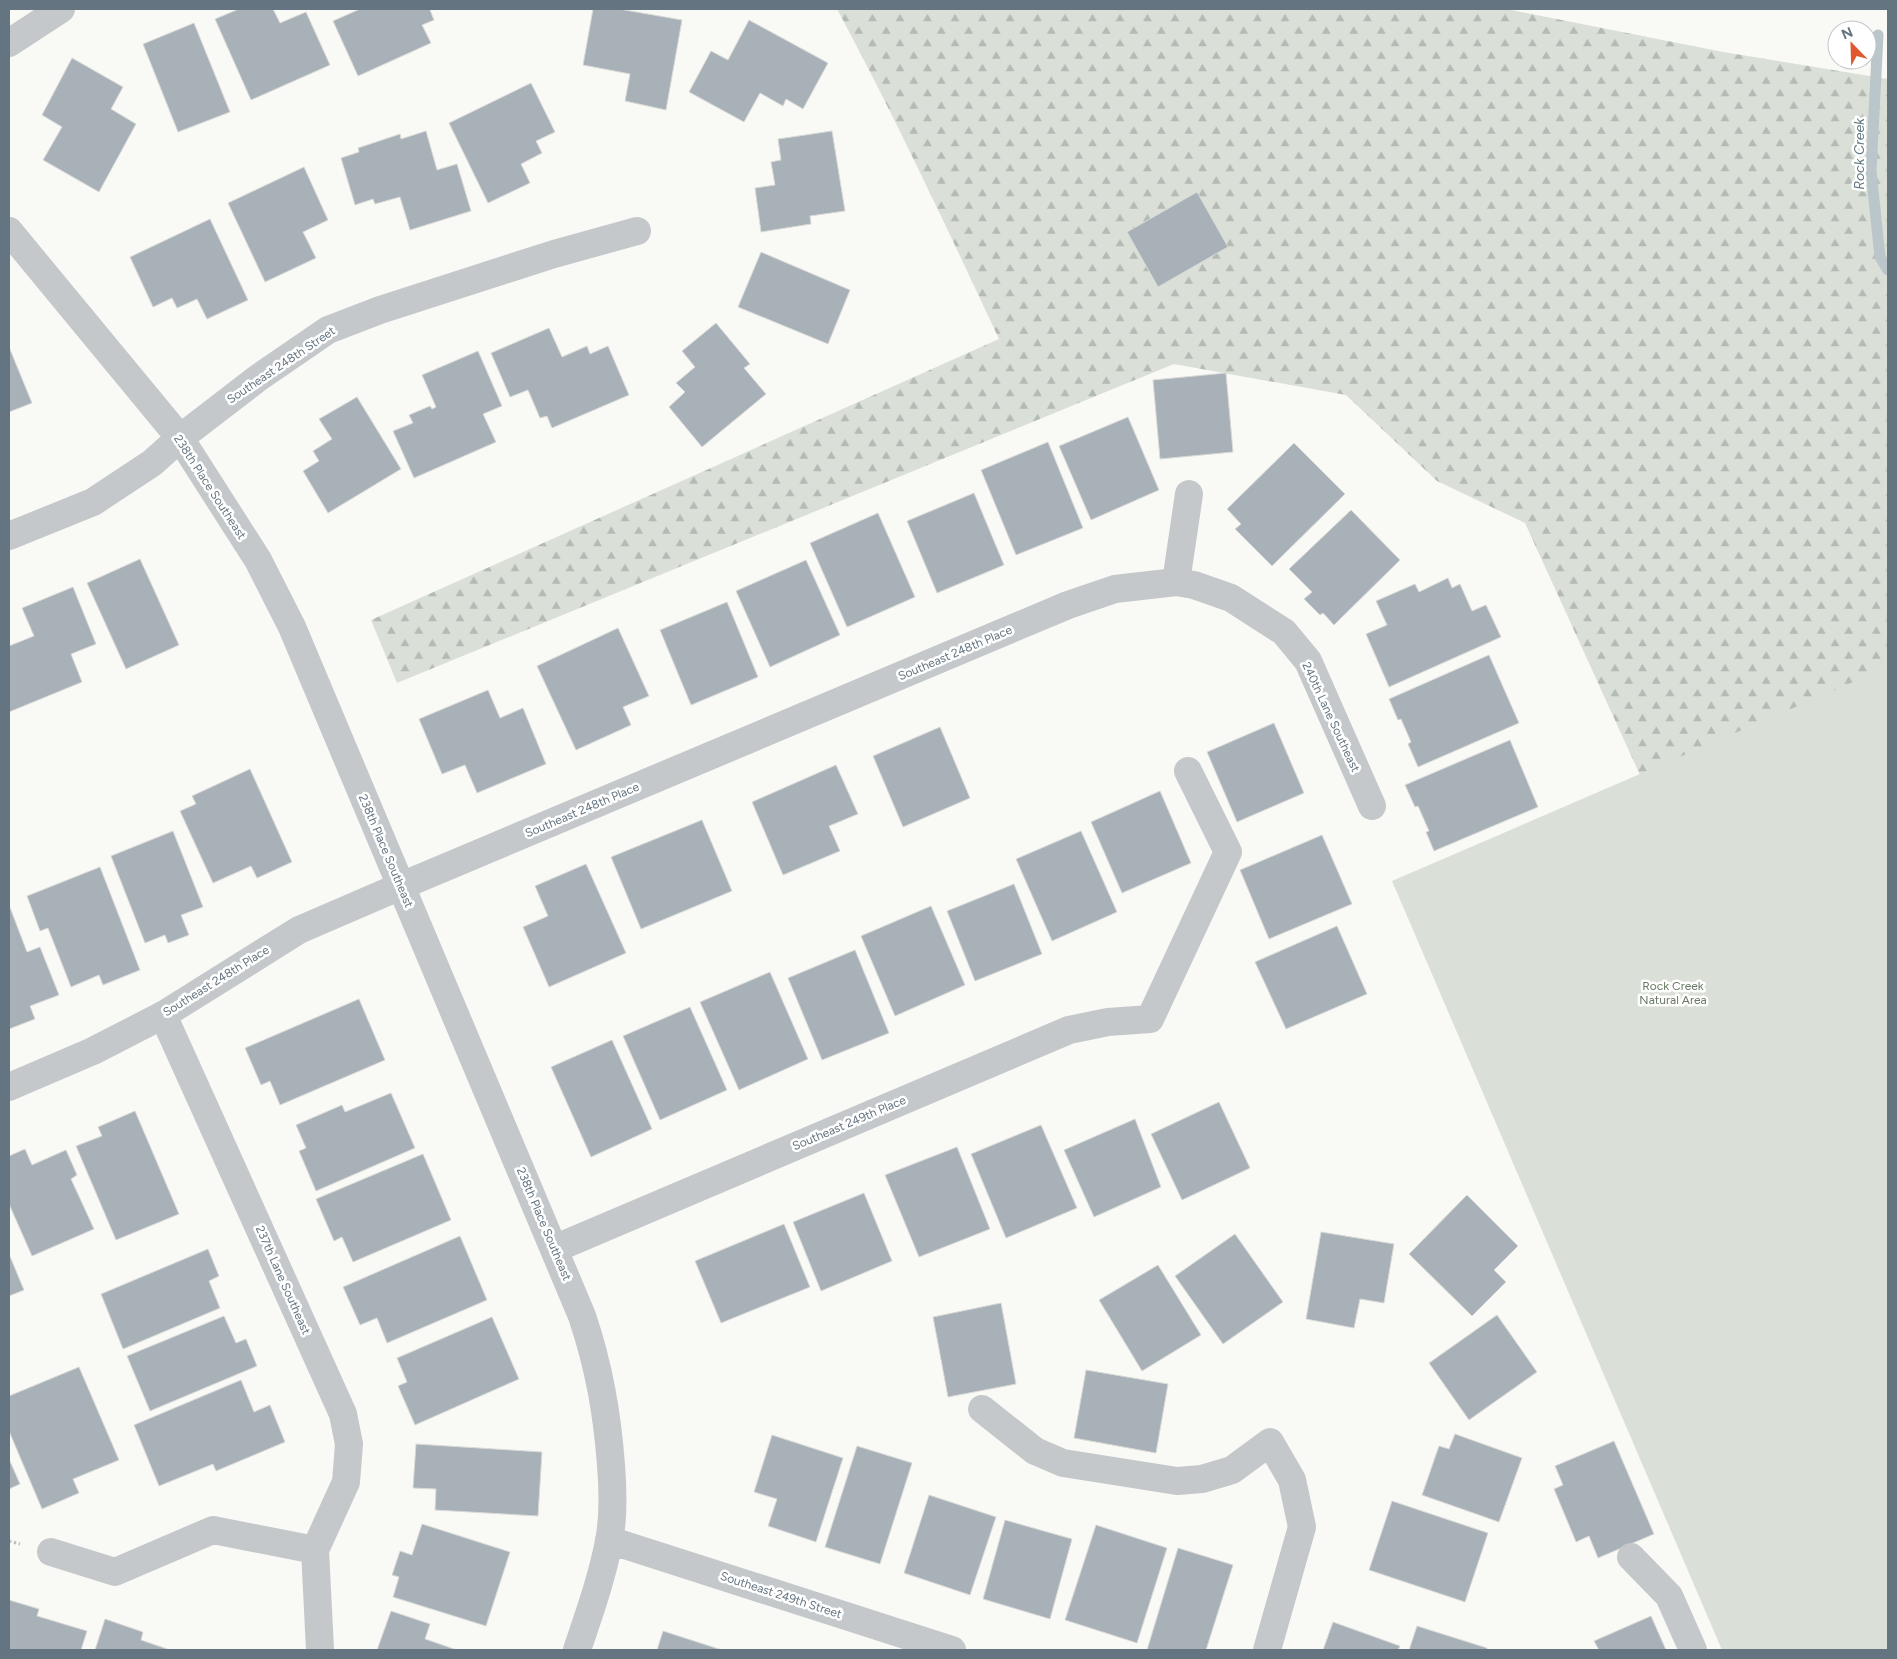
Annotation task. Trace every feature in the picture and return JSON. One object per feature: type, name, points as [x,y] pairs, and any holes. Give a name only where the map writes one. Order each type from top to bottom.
[{"type":"street","points":[[9,43],[61,9]]},
{"type":"street","name":"Southeast 248th Street","points":[[9,536],[93,502],[152,463],[180,438],[258,378],[328,330],[380,310],[554,254],[637,230]]},
{"type":"street","name":"238th Place Southeast","points":[[9,231],[180,438],[258,560],[292,626],[585,1324],[595,1357],[606,1406],[613,1490],[609,1540],[593,1602],[577,1650]]},
{"type":"street","points":[[1176,582],[1189,494]]},
{"type":"street","name":"Southeast 248th Place","points":[[9,1087],[93,1051],[163,1015],[299,930],[1068,605],[1115,589],[1176,582]]},
{"type":"street","name":"240th Lane Southeast","points":[[1176,582],[1194,585],[1231,598],[1284,632],[1308,661],[1372,806]]},
{"type":"street","name":"Southeast 249th Place","points":[[554,1249],[1069,1030],[1108,1022],[1150,1020],[1228,852],[1188,772]]},
{"type":"street","name":"237th Lane Southeast","points":[[163,1015],[343,1414],[349,1444],[346,1482],[315,1550]]},
{"type":"street","points":[[982,1409],[1035,1451],[1063,1463],[1176,1481],[1202,1479],[1232,1470],[1270,1442],[1292,1480],[1302,1527],[1267,1650]]},
{"type":"street","points":[[51,1552],[115,1572],[214,1530],[315,1550],[320,1650]]},
{"type":"street","name":"Southeast 249th Street","points":[[609,1540],[952,1650]]},
{"type":"street","points":[[1631,1557],[1669,1596],[1693,1650]]},
{"type":"green space","points":[[837,9],[1506,9],[1723,52],[1888,79],[1888,1650],[1656,810],[1525,523],[1437,481],[1346,395],[1174,364],[397,683],[371,620],[999,339],[900,132]]},
{"type":"green space","name":"Rock Creek Natural Area","points":[[1888,667],[1888,1650],[1722,1650],[1392,881]]},
{"type":"building","points":[[239,9],[273,9],[280,23],[306,12],[330,65],[251,100],[215,19]]},
{"type":"building","points":[[360,9],[433,9],[430,10],[434,20],[422,25],[431,43],[358,76],[333,21]]},
{"type":"building","points":[[593,9],[619,9],[682,20],[666,110],[625,101],[630,74],[583,65]]},
{"type":"building","points":[[749,20],[828,63],[803,109],[786,99],[783,106],[760,93],[744,122],[689,92],[711,51],[728,60]]},
{"type":"building","points":[[194,23],[230,112],[178,132],[143,44]]},
{"type":"building","points":[[72,58],[123,87],[111,109],[136,124],[99,192],[43,160],[62,127],[42,115]]},
{"type":"building","points":[[531,83],[555,132],[536,141],[542,153],[521,164],[530,183],[488,203],[449,123]]},
{"type":"building","points":[[426,131],[437,170],[457,164],[471,211],[410,230],[400,197],[375,204],[373,199],[355,205],[341,158],[359,152],[358,148],[400,134],[401,139]]},
{"type":"building","points":[[832,131],[845,211],[810,216],[811,224],[761,232],[755,188],[775,185],[771,162],[781,160],[778,139]]},
{"type":"building","points":[[304,167],[328,220],[303,232],[316,258],[265,282],[228,203]]},
{"type":"building","points":[[1197,192],[1228,247],[1158,287],[1127,232]]},
{"type":"building","points":[[210,219],[248,300],[207,319],[197,299],[177,308],[172,298],[153,307],[130,257]]},
{"type":"building","points":[[761,252],[850,290],[828,344],[738,307]]},
{"type":"building","points":[[716,323],[750,364],[744,368],[766,394],[702,447],[669,407],[685,392],[676,383],[695,367],[682,351]]},
{"type":"building","points":[[549,328],[562,357],[587,346],[590,354],[608,346],[629,395],[552,428],[547,416],[540,418],[528,390],[510,397],[491,353]]},
{"type":"building","points":[[9,347],[32,403],[9,412]]},
{"type":"building","points":[[478,351],[502,406],[483,414],[496,442],[414,478],[393,431],[413,423],[409,415],[430,406],[432,409],[436,407],[422,375]]},
{"type":"building","points":[[1226,373],[1233,452],[1160,459],[1153,380]]},
{"type":"building","points":[[357,397],[401,469],[328,513],[303,471],[319,461],[313,451],[332,439],[319,419]]},
{"type":"building","points":[[1128,417],[1159,490],[1091,520],[1059,446]]},
{"type":"building","points":[[1048,442],[1083,528],[1016,555],[981,470]]},
{"type":"building","points":[[1294,443],[1345,494],[1272,566],[1235,529],[1241,524],[1227,509]]},
{"type":"building","points":[[974,493],[1004,565],[937,593],[907,521]]},
{"type":"building","points":[[1351,510],[1400,560],[1334,625],[1323,613],[1320,615],[1304,599],[1312,592],[1289,569]]},
{"type":"building","points":[[878,513],[915,597],[847,627],[810,543]]},
{"type":"building","points":[[140,559],[179,645],[126,669],[87,583]]},
{"type":"building","points":[[806,560],[840,635],[770,667],[736,591]]},
{"type":"building","points":[[1448,578],[1452,588],[1460,584],[1472,611],[1486,605],[1501,637],[1389,687],[1366,634],[1387,625],[1376,601],[1415,584],[1419,592]]},
{"type":"building","points":[[73,587],[96,644],[71,654],[82,682],[9,712],[9,646],[34,636],[22,608]]},
{"type":"building","points":[[727,602],[758,677],[691,705],[660,630]]},
{"type":"building","points":[[618,628],[649,696],[623,707],[631,725],[576,750],[537,666]]},
{"type":"building","points":[[1489,655],[1519,723],[1418,767],[1408,744],[1411,742],[1401,719],[1398,720],[1389,699]]},
{"type":"building","points":[[488,690],[500,718],[523,708],[546,764],[477,793],[465,765],[442,774],[419,719]]},
{"type":"building","points":[[1274,723],[1304,793],[1237,822],[1207,752]]},
{"type":"building","points":[[940,727],[970,798],[903,827],[873,756]]},
{"type":"building","points":[[1510,740],[1538,807],[1434,851],[1426,832],[1429,831],[1418,806],[1415,807],[1405,785]]},
{"type":"building","points":[[836,765],[858,814],[829,826],[840,851],[783,875],[752,802]]},
{"type":"building","points":[[250,769],[292,862],[257,878],[251,866],[213,883],[180,811],[196,804],[192,796]]},
{"type":"building","points":[[1160,791],[1191,863],[1122,893],[1091,822]]},
{"type":"building","points":[[702,820],[732,891],[641,929],[611,857]]},
{"type":"building","points":[[173,831],[203,907],[181,915],[189,935],[168,943],[165,935],[145,943],[111,856]]},
{"type":"building","points":[[1081,831],[1117,912],[1052,941],[1016,859]]},
{"type":"building","points":[[1322,835],[1352,904],[1269,939],[1240,870]]},
{"type":"building","points":[[586,864],[626,953],[549,987],[523,927],[548,916],[535,886]]},
{"type":"building","points":[[100,867],[140,970],[103,985],[99,975],[71,987],[48,928],[40,931],[27,896]]},
{"type":"building","points":[[1014,884],[1042,954],[975,981],[947,911]]},
{"type":"building","points":[[9,905],[27,952],[40,947],[59,995],[30,1006],[35,1019],[9,1029]]},
{"type":"building","points":[[931,906],[965,985],[895,1016],[861,936]]},
{"type":"building","points":[[1337,926],[1367,994],[1286,1029],[1255,962]]},
{"type":"building","points":[[855,950],[889,1033],[822,1060],[788,978]]},
{"type":"building","points":[[770,972],[808,1059],[739,1090],[700,1002]]},
{"type":"building","points":[[359,999],[385,1060],[280,1105],[270,1081],[261,1085],[245,1048]]},
{"type":"building","points":[[690,1007],[727,1090],[660,1120],[623,1036]]},
{"type":"building","points":[[612,1040],[652,1129],[591,1157],[551,1067]]},
{"type":"building","points":[[391,1093],[415,1148],[316,1191],[299,1151],[306,1148],[296,1125],[342,1105],[345,1112]]},
{"type":"building","points":[[1219,1102],[1250,1168],[1182,1200],[1151,1134]]},
{"type":"building","points":[[135,1111],[179,1214],[116,1240],[76,1146],[102,1136],[98,1127]]},
{"type":"building","points":[[1135,1119],[1161,1187],[1094,1217],[1064,1150]]},
{"type":"building","points":[[1041,1125],[1077,1208],[1006,1238],[971,1154]]},
{"type":"building","points":[[957,1147],[990,1229],[919,1257],[885,1175]]},
{"type":"building","points":[[25,1149],[32,1165],[66,1150],[77,1175],[71,1179],[94,1229],[32,1256],[9,1204],[9,1156]]},
{"type":"building","points":[[423,1154],[451,1220],[353,1262],[342,1237],[334,1241],[316,1199]]},
{"type":"building","points":[[864,1193],[892,1261],[821,1291],[793,1222]]},
{"type":"building","points":[[1467,1195],[1518,1246],[1494,1270],[1506,1282],[1472,1316],[1409,1254]]},
{"type":"building","points":[[784,1224],[810,1287],[721,1323],[695,1261]]},
{"type":"building","points":[[1321,1232],[1394,1244],[1384,1303],[1360,1299],[1354,1328],[1306,1319]]},
{"type":"building","points":[[1235,1234],[1283,1302],[1223,1344],[1175,1276]]},
{"type":"building","points":[[460,1236],[487,1300],[387,1343],[377,1318],[360,1325],[343,1287]]},
{"type":"building","points":[[208,1249],[219,1276],[209,1281],[220,1308],[123,1349],[101,1294]]},
{"type":"building","points":[[9,1254],[24,1290],[9,1296]]},
{"type":"building","points":[[1158,1265],[1201,1335],[1142,1371],[1099,1300]]},
{"type":"building","points":[[1001,1303],[1016,1384],[948,1397],[933,1317]]},
{"type":"building","points":[[1497,1315],[1537,1372],[1469,1420],[1429,1363]]},
{"type":"building","points":[[224,1316],[236,1343],[246,1339],[257,1366],[150,1411],[127,1356]]},
{"type":"building","points":[[492,1317],[519,1379],[415,1425],[398,1386],[407,1382],[397,1358]]},
{"type":"building","points":[[79,1367],[119,1460],[73,1479],[79,1493],[42,1509],[9,1431],[9,1396]]},
{"type":"building","points":[[1086,1370],[1168,1384],[1156,1453],[1074,1438]]},
{"type":"building","points":[[241,1380],[254,1412],[270,1405],[285,1442],[216,1471],[213,1464],[159,1486],[134,1425]]},
{"type":"building","points":[[1455,1434],[1522,1458],[1499,1522],[1422,1495],[1439,1446],[1449,1449]]},
{"type":"building","points":[[772,1435],[843,1458],[816,1542],[768,1526],[777,1499],[754,1492]]},
{"type":"building","points":[[1614,1441],[1654,1534],[1598,1558],[1589,1536],[1576,1542],[1554,1489],[1563,1485],[1555,1466]]},
{"type":"building","points":[[416,1444],[542,1452],[538,1516],[435,1510],[436,1489],[413,1488]]},
{"type":"building","points":[[857,1446],[912,1463],[880,1564],[825,1547]]},
{"type":"building","points":[[9,1459],[20,1484],[9,1489]]},
{"type":"building","points":[[929,1495],[996,1517],[970,1595],[904,1573]]},
{"type":"building","points":[[1392,1501],[1488,1533],[1465,1602],[1369,1570]]},
{"type":"building","points":[[1005,1520],[1072,1539],[1050,1619],[983,1599]]},
{"type":"building","points":[[422,1524],[510,1552],[486,1626],[393,1597],[399,1577],[392,1575],[400,1551],[412,1555]]},
{"type":"building","points":[[1096,1525],[1167,1548],[1137,1643],[1065,1620]]},
{"type":"building","points":[[1178,1548],[1233,1565],[1206,1650],[1147,1650]]},
{"type":"building","points":[[9,1600],[39,1609],[37,1616],[87,1631],[81,1650],[9,1650]]},
{"type":"building","points":[[391,1611],[430,1624],[425,1639],[457,1650],[377,1650]]},
{"type":"building","points":[[1651,1616],[1666,1650],[1599,1650],[1594,1641]]},
{"type":"building","points":[[105,1619],[143,1632],[141,1640],[170,1650],[95,1650]]},
{"type":"building","points":[[1333,1622],[1400,1646],[1398,1650],[1323,1650]]},
{"type":"building","points":[[1417,1626],[1487,1648],[1487,1650],[1409,1650]]},
{"type":"building","points":[[663,1631],[722,1650],[657,1650]]},
{"type":"waterway","name":"Rock Creek","points":[[1878,35],[1871,171],[1880,257],[1888,270]]}]
